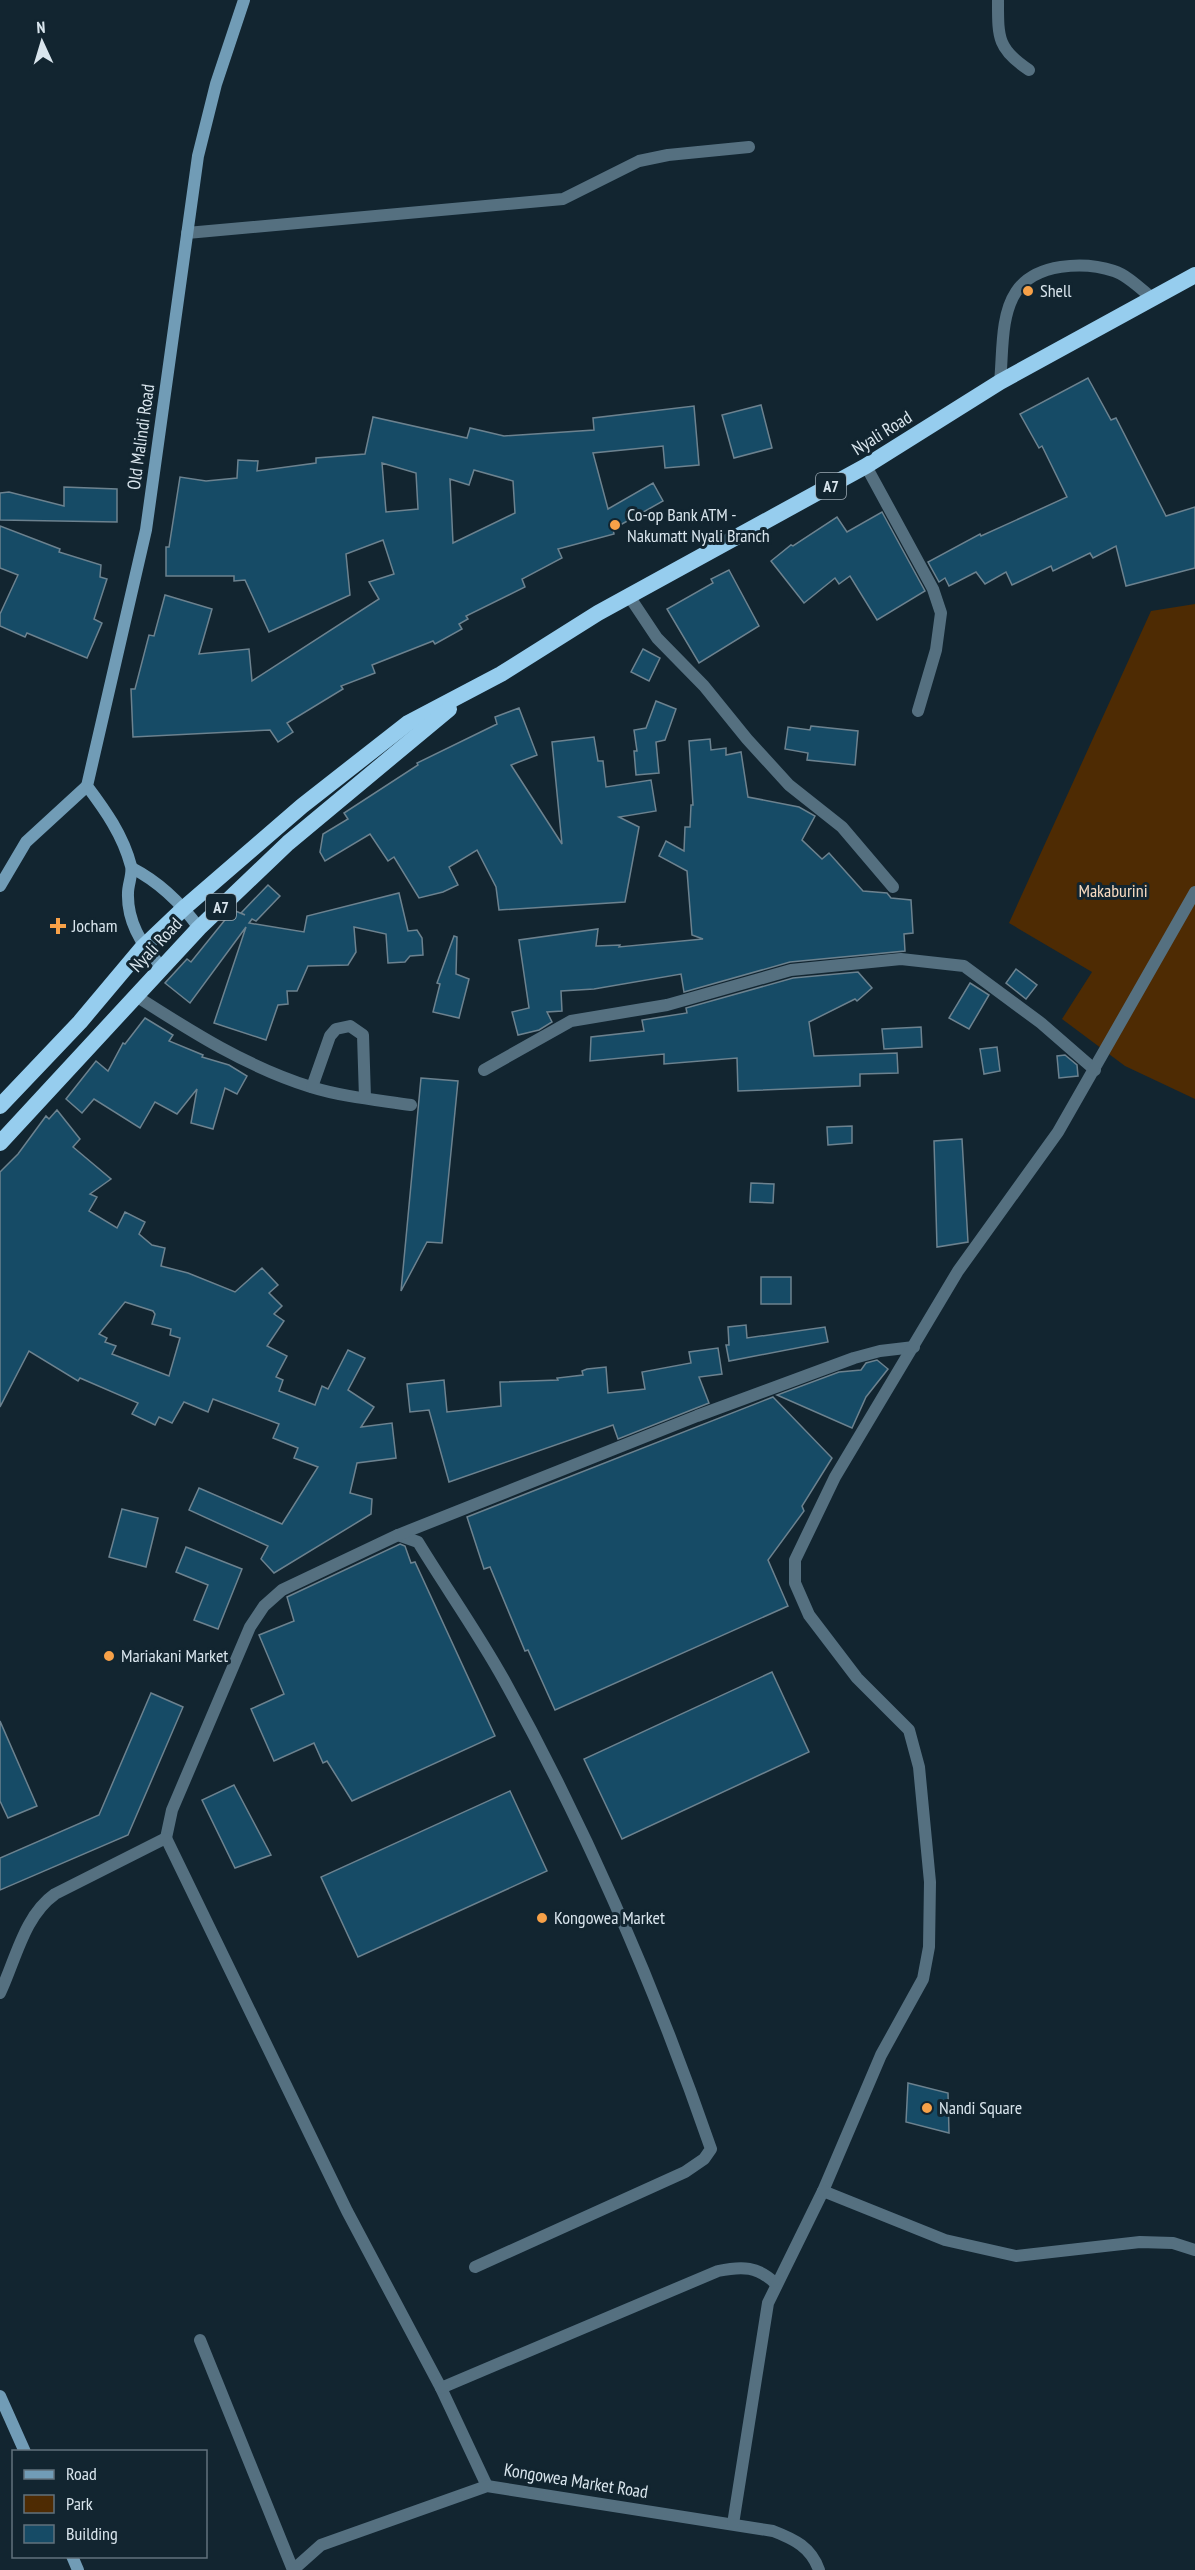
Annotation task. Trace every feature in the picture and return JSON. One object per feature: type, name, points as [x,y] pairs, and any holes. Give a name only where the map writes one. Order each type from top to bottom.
[{"type":"highway","name":"Nyali Road","points":[[0,1106],[80,1022],[143,947],[184,908],[302,806],[408,723],[465,694],[628,596],[866,466],[1000,382],[1195,275]]},
{"type":"highway","name":"Nyali Road","points":[[0,1143],[161,966],[199,928],[288,843],[422,734],[465,694]]},
{"type":"main road","name":"Old Malindi Road","points":[[87,786],[146,530],[198,156],[216,84],[244,0]]},
{"type":"main road","points":[[0,886],[26,842],[87,786],[112,819],[132,868],[128,902],[143,947],[161,966]]},
{"type":"main road","points":[[132,868],[150,877],[184,908],[199,928]]},
{"type":"main road","points":[[0,2396],[25,2450]]},
{"type":"street","points":[[998,0],[1000,41],[1010,57],[1029,70]]},
{"type":"street","points":[[187,233],[563,199],[639,162],[669,155],[748,147]]},
{"type":"street","points":[[1000,382],[1006,316],[1015,292],[1029,278],[1046,269],[1080,266],[1115,271],[1152,298]]},
{"type":"street","points":[[866,466],[933,589],[940,614],[936,650],[918,711]]},
{"type":"street","points":[[628,596],[657,638],[704,686],[747,739],[789,784],[842,827],[893,887]]},
{"type":"street","points":[[733,2524],[764,2321],[776,2284],[823,2191],[881,2055],[923,1979],[929,1947],[930,1882],[919,1767],[909,1730],[857,1678],[809,1615],[795,1583],[795,1560],[835,1477],[958,1271],[1058,1132],[1195,892]]},
{"type":"street","points":[[484,1070],[571,1021],[666,1005],[791,970],[901,960],[964,966],[1041,1023],[1095,1070]]},
{"type":"street","points":[[136,996],[215,1047],[312,1087],[411,1105]]},
{"type":"street","points":[[312,1087],[330,1036],[336,1029],[350,1026],[363,1035],[365,1098]]},
{"type":"street","points":[[487,2486],[441,2388],[347,2211],[166,1838],[172,1810],[250,1627],[264,1606],[282,1590],[398,1536],[697,1416],[843,1362],[880,1351],[914,1347]]},
{"type":"street","points":[[398,1536],[418,1542],[503,1678],[537,1742],[626,1927],[686,2078],[711,2149],[704,2159],[685,2172],[475,2267]]},
{"type":"street","points":[[0,1993],[31,1920],[42,1904],[56,1894],[166,1838]]},
{"type":"street","points":[[823,2191],[945,2240],[1016,2256],[1140,2241],[1173,2243],[1195,2250]]},
{"type":"street","points":[[441,2388],[718,2271],[735,2267],[749,2268],[764,2272],[776,2284]]},
{"type":"street","points":[[200,2340],[294,2570]]},
{"type":"street","name":"Kongowea Market Road","points":[[294,2570],[321,2545],[487,2486],[772,2531],[796,2540],[810,2552],[819,2570]]},
{"type":"green space","name":"Makaburini","points":[[1195,604],[1195,1099],[1125,1066],[1062,1019],[1092,972],[1009,923],[1151,611]]},
{"type":"building","points":[[1088,378],[1111,420],[1116,418],[1166,516],[1195,507],[1195,568],[1126,586],[1116,546],[1093,558],[1090,553],[1053,571],[1051,566],[1012,585],[1006,572],[985,584],[976,572],[949,586],[945,578],[939,582],[928,562],[980,534],[981,536],[1067,497],[1042,446],[1039,448],[1020,414]]},
{"type":"building","points":[[761,405],[772,448],[734,458],[722,415]]},
{"type":"building","points":[[694,406],[699,465],[665,468],[663,446],[593,453],[608,509],[653,483],[663,501],[613,529],[614,534],[558,549],[562,558],[522,579],[525,587],[466,616],[468,619],[459,624],[462,629],[435,644],[433,641],[372,665],[375,673],[341,686],[343,689],[287,723],[293,732],[278,742],[270,730],[133,737],[131,689],[135,689],[149,635],[154,636],[165,595],[212,609],[199,654],[249,649],[252,681],[379,599],[369,582],[394,574],[383,540],[346,554],[350,595],[269,632],[245,580],[234,581],[234,576],[166,576],[166,547],[169,547],[180,477],[206,481],[237,478],[238,460],[258,461],[257,471],[316,463],[316,458],[365,454],[373,417],[467,438],[470,428],[504,436],[594,430],[593,418]],"holes":[[[382,463],[416,473],[418,509],[386,512]],[[474,470],[513,481],[515,513],[453,543],[450,479],[469,485]]]},
{"type":"building","points":[[64,487],[117,489],[117,522],[0,520],[0,493],[9,492],[64,506]]},
{"type":"building","points":[[882,512],[925,591],[877,620],[850,576],[839,584],[835,578],[804,603],[771,561],[791,545],[793,546],[837,517],[847,532]]},
{"type":"building","points":[[0,526],[60,549],[59,552],[101,565],[100,577],[107,579],[94,619],[102,623],[87,658],[27,633],[25,637],[0,626],[0,614],[18,575],[0,568]]},
{"type":"building","points":[[729,570],[759,626],[699,663],[667,609],[713,583],[711,579]]},
{"type":"building","points":[[643,649],[660,658],[649,681],[631,672]]},
{"type":"building","points":[[656,701],[676,709],[665,740],[656,742],[659,773],[636,775],[634,751],[637,751],[634,730],[646,728]]},
{"type":"building","points":[[519,708],[537,755],[511,765],[562,844],[552,742],[594,737],[598,761],[603,761],[606,787],[651,780],[656,811],[619,817],[639,827],[625,902],[499,910],[496,887],[477,850],[449,867],[458,885],[443,892],[419,898],[394,857],[388,861],[370,834],[325,861],[320,852],[323,834],[348,819],[344,813],[418,765],[417,763],[497,724],[495,717]]},
{"type":"building","points":[[811,726],[858,731],[855,765],[807,760],[808,753],[785,749],[788,727],[810,730]]},
{"type":"building","points":[[710,739],[711,750],[726,748],[726,755],[741,752],[748,797],[799,807],[815,816],[802,840],[822,859],[829,853],[863,891],[887,893],[891,898],[911,900],[913,933],[904,934],[905,951],[790,962],[684,992],[681,974],[594,989],[561,991],[562,1011],[547,1012],[552,1022],[539,1030],[518,1035],[512,1012],[529,1008],[519,940],[598,929],[596,946],[620,945],[619,947],[703,939],[692,935],[687,871],[659,856],[666,841],[684,851],[685,827],[690,827],[691,805],[693,805],[689,741]]},
{"type":"building","points":[[268,885],[280,896],[256,921],[252,919],[249,923],[304,932],[307,916],[399,893],[408,931],[417,930],[422,938],[423,955],[410,956],[405,962],[388,963],[386,934],[354,927],[356,952],[348,965],[308,966],[297,991],[287,991],[288,1004],[278,1005],[266,1040],[214,1023],[246,927],[190,1003],[165,983],[187,959],[191,962],[233,910],[245,915],[241,913]]},
{"type":"building","points":[[454,936],[457,937],[456,974],[469,979],[459,1018],[433,1012],[440,984],[437,983]]},
{"type":"building","points":[[1016,969],[1037,985],[1026,999],[1006,983]]},
{"type":"building","points":[[858,972],[872,988],[857,1001],[855,999],[809,1022],[814,1056],[897,1053],[898,1073],[860,1074],[860,1086],[738,1091],[737,1058],[664,1064],[664,1054],[590,1061],[591,1037],[644,1031],[642,1020],[687,1013],[686,1008],[793,978]]},
{"type":"building","points":[[970,983],[989,995],[969,1029],[949,1018]]},
{"type":"building","points":[[145,1018],[173,1035],[169,1041],[203,1055],[202,1057],[229,1065],[247,1076],[237,1094],[225,1088],[213,1129],[191,1123],[197,1089],[177,1114],[155,1102],[140,1128],[94,1099],[82,1113],[66,1099],[96,1061],[108,1071],[123,1043],[125,1044]]},
{"type":"building","points":[[921,1027],[922,1047],[884,1049],[882,1029]]},
{"type":"building","points":[[997,1047],[1000,1071],[984,1074],[980,1049]]},
{"type":"building","points":[[1065,1055],[1077,1065],[1078,1076],[1059,1078],[1057,1056]]},
{"type":"building","points":[[421,1078],[458,1081],[442,1243],[427,1242],[401,1291]]},
{"type":"building","points":[[57,1110],[80,1139],[73,1147],[111,1179],[90,1194],[97,1197],[89,1211],[117,1228],[125,1212],[145,1222],[139,1234],[152,1245],[165,1248],[161,1266],[188,1273],[235,1292],[262,1268],[278,1285],[269,1293],[282,1306],[274,1314],[284,1321],[267,1346],[287,1356],[276,1377],[283,1380],[279,1391],[315,1405],[322,1386],[328,1389],[348,1350],[365,1358],[348,1390],[374,1407],[361,1427],[392,1423],[396,1458],[357,1463],[350,1493],[372,1499],[371,1514],[274,1573],[261,1559],[268,1546],[189,1510],[199,1488],[282,1524],[318,1467],[294,1458],[298,1448],[273,1438],[279,1424],[213,1399],[208,1412],[184,1402],[172,1423],[159,1417],[155,1425],[132,1414],[138,1403],[80,1378],[78,1381],[29,1351],[0,1407],[0,1172],[18,1154],[46,1116],[49,1119]],"holes":[[[125,1302],[153,1311],[155,1314],[152,1324],[171,1329],[170,1335],[180,1338],[169,1376],[112,1354],[116,1346],[105,1342],[107,1338],[99,1334]]]},
{"type":"building","points":[[852,1126],[852,1143],[828,1145],[827,1127]]},
{"type":"building","points":[[962,1139],[968,1242],[937,1247],[934,1141]]},
{"type":"building","points":[[751,1183],[774,1184],[773,1203],[750,1202]]},
{"type":"building","points":[[761,1277],[791,1277],[791,1304],[761,1304]]},
{"type":"building","points":[[746,1325],[747,1338],[825,1327],[828,1342],[729,1361],[726,1345],[729,1345],[728,1327]]},
{"type":"building","points":[[718,1348],[722,1374],[699,1377],[709,1403],[618,1439],[613,1425],[449,1482],[429,1410],[410,1412],[407,1384],[444,1380],[447,1412],[501,1406],[500,1382],[558,1380],[557,1378],[583,1375],[582,1371],[587,1369],[606,1367],[608,1393],[645,1389],[642,1372],[691,1363],[689,1352]]},
{"type":"building","points":[[877,1360],[888,1369],[866,1397],[852,1428],[777,1395],[839,1372],[861,1370],[866,1363]]},
{"type":"building","points":[[773,1397],[832,1458],[802,1506],[804,1511],[768,1560],[788,1606],[555,1710],[528,1650],[525,1651],[490,1567],[484,1569],[467,1517]]},
{"type":"building","points":[[122,1509],[158,1518],[146,1567],[109,1557]]},
{"type":"building","points":[[400,1544],[405,1546],[411,1563],[415,1562],[495,1736],[352,1801],[327,1761],[323,1763],[314,1743],[274,1761],[251,1709],[284,1694],[259,1635],[294,1621],[287,1597]]},
{"type":"building","points":[[186,1547],[242,1569],[218,1629],[194,1620],[208,1585],[176,1572]]},
{"type":"building","points":[[772,1672],[809,1752],[622,1839],[584,1759]]},
{"type":"building","points":[[151,1693],[183,1707],[128,1835],[0,1890],[0,1858],[99,1815]]},
{"type":"building","points":[[0,1721],[37,1806],[8,1818],[0,1801]]},
{"type":"building","points":[[234,1785],[271,1855],[235,1868],[202,1800]]},
{"type":"building","points":[[510,1791],[547,1871],[358,1957],[321,1877]]},
{"type":"building","name":"Nandi Square","points":[[908,2083],[948,2093],[949,2133],[906,2122]]},
{"type":"place","name":"Shell","points":[[1028,291]]},
{"type":"place","name":"Co-op Bank ATM - Nakumatt Nyali Branch","points":[[615,525]]},
{"type":"place","name":"Jocham","points":[[58,926]]},
{"type":"place","name":"Mariakani Market","points":[[109,1656]]},
{"type":"place","name":"Kongowea Market","points":[[542,1918]]},
{"type":"place","name":"Nandi Square","points":[[927,2108]]}]
